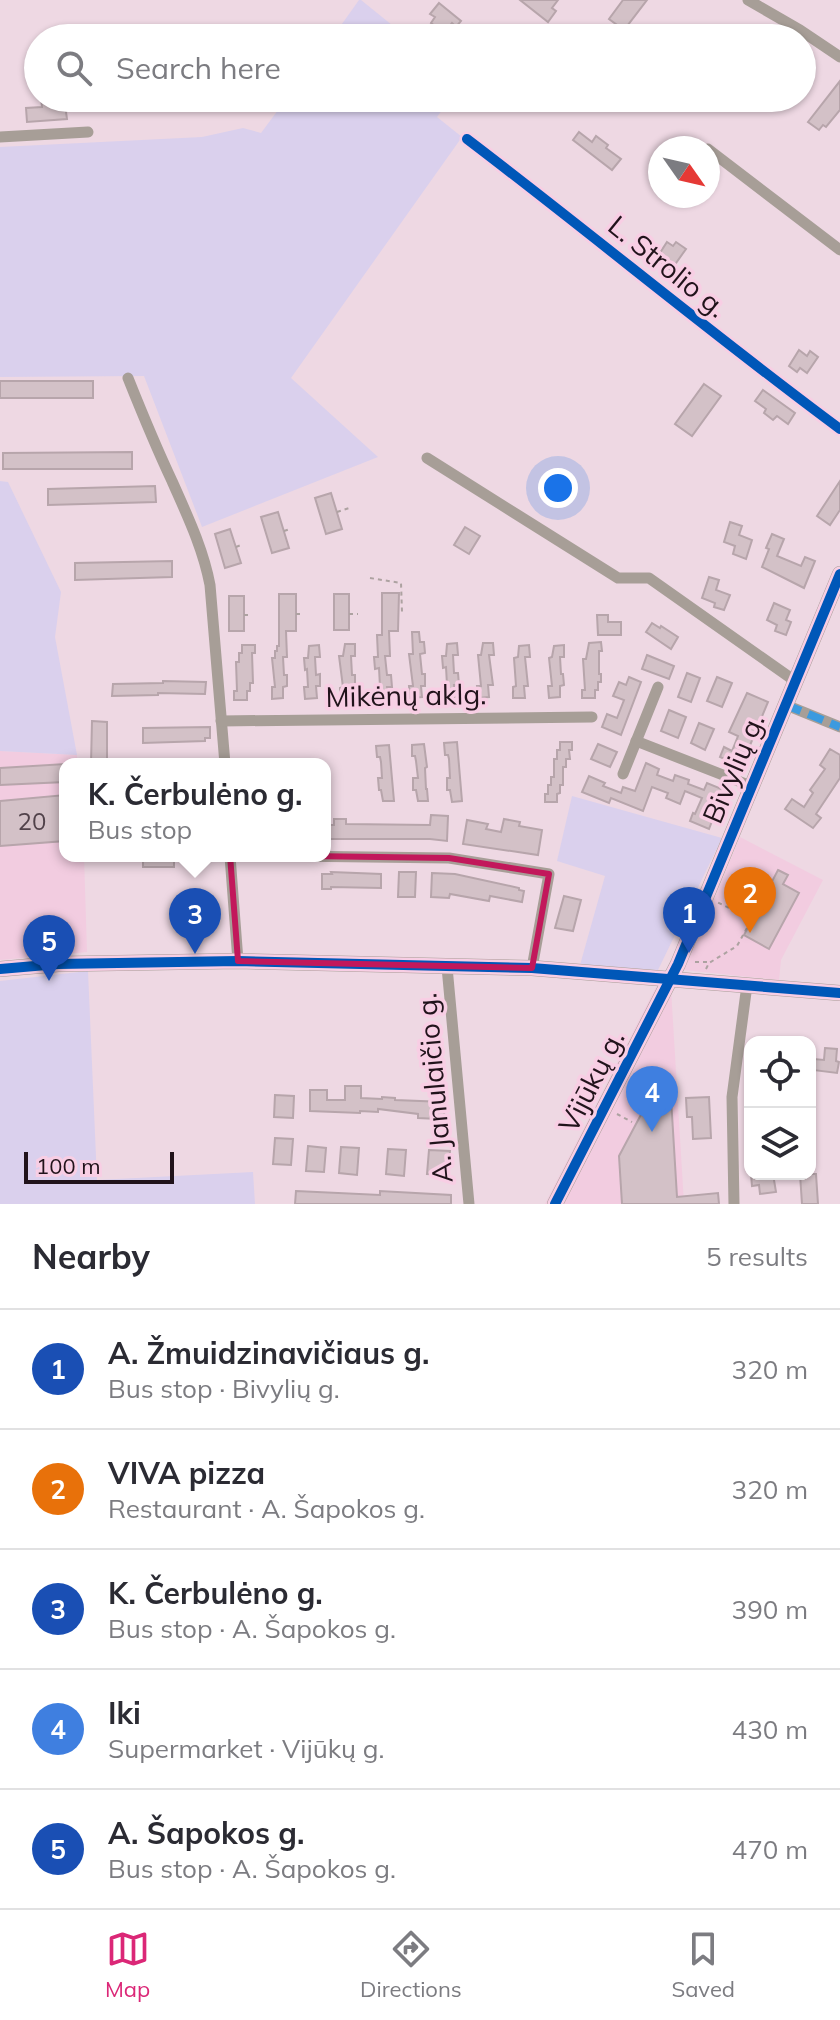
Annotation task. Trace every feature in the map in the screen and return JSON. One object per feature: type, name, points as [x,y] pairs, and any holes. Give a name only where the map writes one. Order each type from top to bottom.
[{"type":"street","points":[[748,0],[790,24]]},
{"type":"street","points":[[816,41],[840,57]]},
{"type":"street","points":[[0,137],[88,132]]},
{"type":"street","name":"L. Strolio g.","points":[[467,139],[761,371],[840,429]]},
{"type":"street","points":[[720,158],[840,250]]},
{"type":"street","points":[[128,378],[206,561],[224,758]]},
{"type":"street","points":[[427,458],[618,578],[649,578],[795,681]]},
{"type":"street","name":"Bivylių g.","points":[[670,979],[840,574]]},
{"type":"street","points":[[623,774],[658,687]]},
{"type":"street","points":[[786,705],[840,727]]},
{"type":"street","name":"Mikėnų aklg.","points":[[221,721],[592,717]]},
{"type":"street","points":[[636,741],[751,786]]},
{"type":"street","points":[[331,857],[449,858],[549,874],[532,968]]},
{"type":"street","points":[[230,862],[238,961]]},
{"type":"street","points":[[0,969],[58,964],[238,961],[532,968],[840,993]]},
{"type":"street","name":"A. Janulaičio g.","points":[[447,967],[469,1204]]},
{"type":"street","name":"Vijūkų g.","points":[[555,1204],[670,979]]},
{"type":"street","points":[[734,1204],[732,1097],[747,985]]},
{"type":"path","points":[[337,512],[349,508]]},
{"type":"path","points":[[284,531],[290,529]]},
{"type":"path","points":[[236,547],[241,545]]},
{"type":"path","points":[[370,578],[401,583],[402,612],[399,612]]},
{"type":"path","points":[[296,614],[303,614]]},
{"type":"path","points":[[349,614],[358,614]]},
{"type":"path","points":[[244,615],[252,615]]},
{"type":"path","points":[[702,982],[709,963],[737,946],[752,919],[723,903],[705,898]]},
{"type":"path","points":[[617,1114],[632,1122]]},
{"type":"highlighted area","points":[[230,855],[449,858],[549,874],[532,968],[238,961]]},
{"type":"shaded area","points":[[361,0],[391,24],[342,24]]},
{"type":"shaded area","points":[[277,112],[441,112],[437,117],[462,137],[291,378],[378,457],[202,527],[144,376],[0,377],[0,147],[202,137],[243,128],[261,133]]},
{"type":"shaded area","points":[[0,481],[8,482],[61,592],[55,637],[77,755],[0,751]]},
{"type":"shaded area","points":[[0,751],[77,755],[77,758],[59,758],[59,862],[84,862],[87,952],[0,960]]},
{"type":"shaded area","points":[[572,796],[722,838],[658,970],[580,965],[605,876],[557,861]]},
{"type":"shaded area","points":[[740,837],[823,880],[781,960],[779,980],[684,970]]},
{"type":"shaded area","points":[[88,971],[97,1180],[253,1172],[255,1204],[0,1204],[0,981]]},
{"type":"shaded area","points":[[656,987],[671,989],[684,1204],[545,1204]]},
{"type":"building","points":[[520,0],[558,0],[552,8],[556,11],[548,22]]},
{"type":"building","points":[[623,0],[647,0],[629,24],[616,24],[609,19]]},
{"type":"building","points":[[439,3],[461,21],[458,24],[432,24],[435,17],[430,14]]},
{"type":"building","points":[[840,81],[840,110],[826,127],[823,125],[819,130],[808,122]]},
{"type":"building","points":[[26,112],[66,112],[67,119],[27,122]]},
{"type":"building","points":[[579,132],[592,142],[596,136],[621,159],[612,170],[573,140]]},
{"type":"building","points":[[667,242],[673,246],[676,242],[686,249],[671,270],[656,259]]},
{"type":"building","points":[[799,350],[807,356],[810,351],[818,357],[807,373],[800,368],[797,372],[789,366]]},
{"type":"building","points":[[0,381],[93,381],[93,398],[0,398]]},
{"type":"building","points":[[704,384],[721,396],[692,436],[675,424]]},
{"type":"building","points":[[763,390],[795,413],[788,424],[777,416],[773,420],[764,413],[766,409],[755,401]]},
{"type":"building","points":[[132,452],[132,469],[3,469],[3,453]]},
{"type":"building","points":[[840,481],[840,510],[830,525],[817,516]]},
{"type":"building","points":[[155,486],[156,502],[48,505],[48,489]]},
{"type":"building","points":[[331,493],[342,529],[326,534],[315,498]]},
{"type":"building","points":[[278,512],[289,548],[272,553],[261,517]]},
{"type":"building","points":[[730,522],[742,526],[739,535],[752,540],[746,559],[733,554],[735,546],[724,542]]},
{"type":"building","points":[[465,527],[480,536],[469,554],[454,545]]},
{"type":"building","points":[[230,529],[241,563],[225,568],[215,534]]},
{"type":"building","points":[[772,534],[784,539],[777,556],[801,566],[805,557],[815,561],[804,588],[762,567]]},
{"type":"building","points":[[172,561],[172,577],[75,580],[75,563]]},
{"type":"building","points":[[709,577],[719,580],[716,590],[730,595],[724,610],[702,598]]},
{"type":"building","points":[[382,593],[399,593],[398,631],[389,631],[390,656],[385,656],[392,687],[387,687],[388,699],[377,699],[379,668],[375,669],[374,657],[378,657],[377,635],[382,635]]},
{"type":"building","points":[[279,594],[296,594],[296,631],[286,631],[287,657],[283,657],[287,686],[283,687],[283,698],[272,699],[272,687],[275,687],[272,658],[275,658],[279,646]]},
{"type":"building","points":[[334,594],[349,594],[349,630],[334,630]]},
{"type":"building","points":[[229,596],[244,596],[244,631],[229,631]]},
{"type":"building","points":[[774,603],[790,610],[786,620],[791,622],[786,635],[775,631],[777,625],[767,620]]},
{"type":"building","points":[[597,615],[608,615],[608,622],[621,622],[621,635],[598,635]]},
{"type":"building","points":[[652,623],[678,637],[671,649],[646,632]]},
{"type":"building","points":[[412,632],[419,632],[420,642],[424,642],[425,653],[420,654],[425,686],[421,686],[422,697],[410,698],[409,686],[413,686],[409,654],[413,654]]},
{"type":"building","points":[[601,642],[601,682],[595,690],[595,698],[582,698],[582,690],[585,690],[583,659],[586,659],[589,643]]},
{"type":"building","points":[[457,643],[458,655],[453,655],[454,673],[458,673],[459,685],[454,685],[455,697],[444,697],[443,686],[447,685],[442,656],[446,656],[447,644]]},
{"type":"building","points":[[483,643],[493,643],[494,655],[489,655],[493,685],[488,685],[489,697],[478,698],[477,686],[481,686],[478,655],[481,655]]},
{"type":"building","points":[[345,644],[355,644],[355,656],[351,656],[352,675],[355,675],[355,687],[351,687],[352,699],[340,699],[340,688],[343,687],[339,656],[343,656]]},
{"type":"building","points":[[242,645],[255,645],[255,653],[252,653],[253,683],[247,691],[247,700],[234,700],[234,691],[237,691],[236,662],[239,662]]},
{"type":"building","points":[[319,645],[320,657],[315,657],[316,675],[320,674],[320,686],[316,686],[317,698],[305,699],[304,687],[308,687],[304,658],[308,658],[309,646]]},
{"type":"building","points":[[529,645],[530,657],[525,657],[528,686],[524,686],[525,698],[513,698],[513,687],[516,686],[514,658],[518,657],[519,646]]},
{"type":"building","points":[[564,645],[564,657],[560,657],[564,685],[560,686],[560,697],[549,698],[548,686],[552,686],[549,658],[554,646]]},
{"type":"building","points":[[647,655],[674,666],[669,679],[642,669]]},
{"type":"building","points":[[687,673],[700,678],[691,702],[678,697]]},
{"type":"building","points":[[629,677],[641,682],[621,735],[602,727],[607,714],[617,718],[624,700],[613,696],[619,682],[626,685]]},
{"type":"building","points":[[717,677],[732,683],[722,707],[707,701]]},
{"type":"building","points":[[206,682],[205,694],[112,696],[113,684]]},
{"type":"building","points":[[747,693],[768,702],[745,763],[742,761],[740,766],[720,757],[724,747],[732,751],[738,736],[729,732]]},
{"type":"building","points":[[669,710],[686,717],[678,738],[661,731]]},
{"type":"building","points":[[92,721],[107,722],[107,758],[91,758]]},
{"type":"building","points":[[699,723],[714,729],[705,750],[691,743]]},
{"type":"building","points":[[210,727],[210,738],[205,738],[205,741],[143,743],[143,728]]},
{"type":"building","points":[[457,742],[462,801],[452,802],[450,790],[447,790],[449,759],[445,755],[444,743]]},
{"type":"building","points":[[560,742],[572,742],[570,759],[566,759],[566,767],[563,767],[563,785],[560,785],[557,802],[545,802],[548,785],[554,777],[554,759],[557,759]]},
{"type":"building","points":[[424,744],[428,801],[418,801],[416,790],[413,790],[413,778],[418,778],[412,745]]},
{"type":"building","points":[[598,744],[617,752],[610,767],[591,759]]},
{"type":"building","points":[[389,745],[394,801],[383,801],[378,778],[382,778],[381,762],[376,746]]},
{"type":"building","points":[[830,749],[840,755],[840,778],[816,814],[821,818],[813,828],[785,809],[792,799],[804,807],[813,793],[810,790],[825,769],[820,765]]},
{"type":"building","points":[[646,763],[659,769],[657,775],[673,781],[675,775],[704,790],[707,783],[724,790],[709,829],[690,821],[702,798],[685,791],[680,804],[666,798],[668,793],[652,787],[643,811],[611,798],[609,803],[582,792],[589,776],[621,793],[623,787],[635,791]]},
{"type":"building","points":[[59,764],[59,782],[0,785],[0,768]]},
{"type":"building","points":[[59,796],[59,841],[0,846],[0,801]]},
{"type":"building","points":[[431,815],[448,816],[447,841],[331,839],[334,819],[346,819],[346,824],[430,825]]},
{"type":"building","points":[[504,819],[520,822],[519,826],[542,830],[538,855],[463,844],[467,820],[488,824],[486,829],[501,832]]},
{"type":"building","points":[[143,862],[174,862],[174,867],[143,867]]},
{"type":"building","points":[[778,870],[788,875],[783,884],[799,893],[769,949],[744,935]]},
{"type":"building","points":[[399,872],[416,872],[415,897],[398,897]]},
{"type":"building","points":[[432,873],[455,874],[519,888],[524,891],[522,902],[490,896],[489,901],[450,894],[449,898],[431,897]]},
{"type":"building","points":[[322,874],[381,874],[381,888],[322,889]]},
{"type":"building","points":[[564,896],[581,900],[573,931],[555,928]]},
{"type":"building","points":[[825,1048],[837,1049],[837,1073],[816,1070],[816,1059],[824,1060]]},
{"type":"building","points":[[345,1086],[361,1086],[361,1098],[445,1102],[444,1116],[438,1116],[438,1119],[418,1118],[418,1114],[378,1109],[378,1112],[360,1113],[310,1111],[310,1090],[327,1090],[327,1100],[345,1100]]},
{"type":"building","points":[[275,1095],[294,1096],[293,1118],[274,1117]]},
{"type":"building","points":[[709,1097],[711,1138],[693,1139],[692,1117],[687,1117],[686,1098]]},
{"type":"building","points":[[671,1098],[677,1197],[718,1193],[719,1204],[622,1204],[619,1156],[644,1109],[643,1100]]},
{"type":"building","points":[[275,1138],[293,1139],[291,1165],[273,1164]]},
{"type":"building","points":[[308,1146],[326,1148],[324,1172],[306,1171]]},
{"type":"building","points":[[341,1147],[359,1148],[357,1175],[339,1173]]},
{"type":"building","points":[[388,1149],[406,1150],[404,1176],[386,1174]]},
{"type":"building","points":[[429,1150],[450,1151],[448,1175],[427,1174]]},
{"type":"building","points":[[816,1174],[818,1204],[802,1204],[800,1180],[816,1180]]},
{"type":"building","points":[[752,1180],[774,1180],[776,1192],[760,1194],[759,1185],[752,1186]]},
{"type":"building","points":[[296,1191],[451,1195],[451,1204],[295,1204]]},
{"type":"marked path","points":[[786,705],[840,727]]},
{"type":"cycle path","points":[[467,139],[840,429]]},
{"type":"cycle path","points":[[555,1204],[678,964],[840,574]]},
{"type":"cycle path","points":[[0,969],[58,964],[238,961],[532,968],[840,993]]},
{"type":"place","name":"VIVA pizza","points":[[750,933]]},
{"type":"place","name":"A. Žmuidzinavičiaus g.","points":[[689,953]]},
{"type":"place","name":"K. Čerbulėno g.","points":[[195,954]]},
{"type":"place","name":"A. Šapokos g.","points":[[49,981]]},
{"type":"place","name":"Iki","points":[[652,1132]]}]
